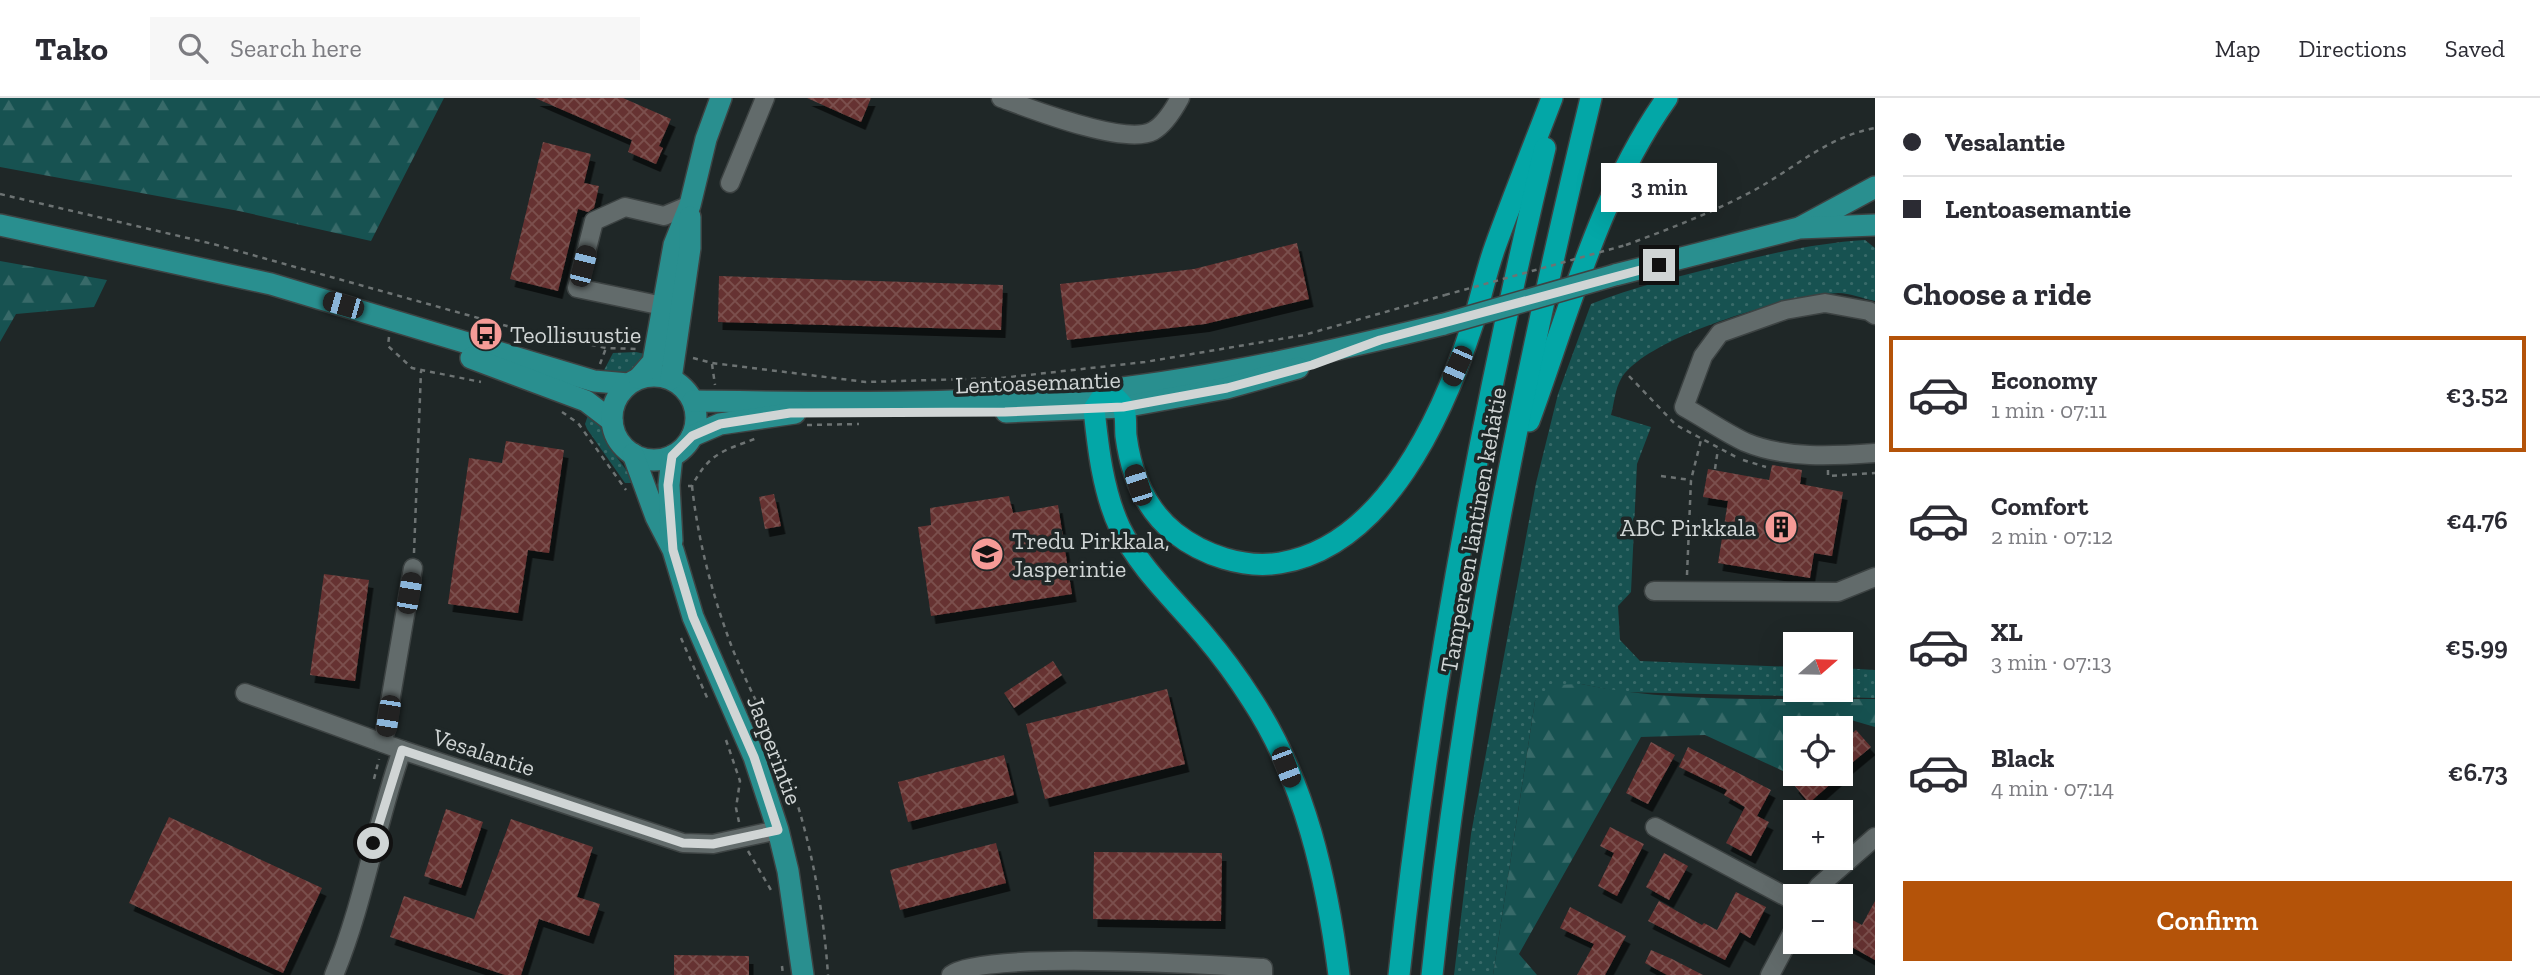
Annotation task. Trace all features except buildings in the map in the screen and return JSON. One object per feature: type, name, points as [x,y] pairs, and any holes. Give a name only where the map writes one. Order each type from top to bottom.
[{"type":"highway","points":[[1339,975],[1316,848],[1286,767],[1271,733],[1237,678],[1134,551],[1119,526],[1106,486],[1094,409],[1107,390],[1123,407],[1126,437],[1138,485],[1160,519],[1191,544],[1230,560],[1270,564],[1310,556],[1346,537],[1385,498],[1441,401],[1457,366],[1494,249],[1555,98]]},
{"type":"highway","name":"Tampereen läntinen kehätie","points":[[1399,975],[1428,749],[1469,496],[1555,98]]},
{"type":"highway","name":"Tampereen läntinen kehätie","points":[[1432,975],[1461,754],[1504,492],[1549,274],[1591,98]]},
{"type":"highway","points":[[1504,492],[1594,237],[1636,148],[1667,98]]},
{"type":"main road","points":[[671,379],[664,353],[663,306],[674,245],[690,205],[706,139],[721,98]]},
{"type":"main road","name":"Lentoasemantie","points":[[1799,228],[1875,187]]},
{"type":"main road","points":[[612,421],[618,395],[664,353],[690,248],[690,205]]},
{"type":"main road","points":[[0,225],[84,241],[179,265],[271,284],[594,381],[633,381],[661,376],[671,379],[687,392],[693,401],[696,424],[692,436],[672,456],[659,460],[633,454],[621,444],[612,421],[586,401],[526,377],[267,297],[179,265]]},
{"type":"main road","name":"Lentoasemantie","points":[[693,401],[978,400],[1107,390],[1380,340],[1615,275],[1799,228],[1875,225]]},
{"type":"main road","name":"Lentoasemantie","points":[[692,436],[720,424],[790,413],[1123,407],[1239,384],[1312,365],[1380,340]]},
{"type":"main road","name":"Jasperintie","points":[[633,454],[635,492],[656,517],[673,550],[693,617],[754,757],[778,830],[803,975]]},
{"type":"main road","name":"Jasperintie","points":[[672,456],[668,485],[673,550]]},
{"type":"street","points":[[730,183],[765,98]]},
{"type":"street","points":[[1001,98],[1061,121],[1113,132],[1138,134],[1153,132],[1172,113],[1180,98]]},
{"type":"street","points":[[663,306],[577,288],[594,221],[625,207],[664,216],[690,205]]},
{"type":"street","points":[[1875,315],[1869,311],[1825,303],[1785,310],[1720,332],[1703,356],[1684,407],[1747,443],[1790,452],[1832,456],[1875,453]]},
{"type":"street","points":[[383,743],[413,568]]},
{"type":"street","points":[[1654,591],[1839,592],[1875,578]]},
{"type":"street","points":[[245,693],[402,750]]},
{"type":"street","name":"Vesalantie","points":[[334,975],[351,926],[384,802],[402,750],[683,843],[713,844],[778,830]]},
{"type":"street","points":[[1655,827],[1783,895]]},
{"type":"street","points":[[1821,884],[1875,837]]},
{"type":"street","points":[[1770,975],[1783,950]]},
{"type":"street","points":[[951,975],[985,963],[1160,961],[1263,968],[1263,975]]},
{"type":"path","points":[[0,194],[213,244],[514,328],[606,348],[664,353],[712,363],[866,382],[1001,378],[1146,362],[1304,335],[1626,244],[1710,212],[1751,192],[1837,138],[1875,128]]},
{"type":"path","points":[[388,333],[388,346],[400,359],[421,371],[485,383]]},
{"type":"path","points":[[413,568],[421,371]]},
{"type":"path","points":[[1629,376],[1676,425]]},
{"type":"path","points":[[557,408],[578,423],[635,492]]},
{"type":"path","points":[[798,425],[859,424]]},
{"type":"path","points":[[1688,591],[1687,543],[1692,480],[1701,440]]},
{"type":"path","points":[[1715,468],[1718,449]]},
{"type":"path","points":[[726,450],[703,464],[692,486],[701,540],[733,649],[781,756],[803,822],[815,876],[828,975]]},
{"type":"path","points":[[1828,475],[1875,473]]},
{"type":"path","points":[[1661,476],[1692,480]]},
{"type":"path","points":[[668,485],[692,486]]},
{"type":"path","points":[[680,635],[712,708]]},
{"type":"path","points":[[722,730],[740,781],[736,808],[741,838],[753,864],[773,895]]},
{"type":"path","points":[[782,962],[783,975]]},
{"type":"green space","points":[[0,98],[444,98],[371,241],[239,211],[0,167]]},
{"type":"green space","points":[[1865,240],[1875,248],[1875,301],[1843,293],[1816,296],[1755,310],[1688,334],[1636,363],[1619,383],[1611,415],[1651,427],[1637,464],[1631,592],[1618,606],[1620,640],[1640,661],[1783,667],[1783,696],[1621,692],[1581,684],[1535,701],[1493,975],[1454,975],[1471,834],[1536,483],[1558,394],[1591,304],[1623,292],[1756,257]]},
{"type":"green space","points":[[0,261],[107,280],[94,307],[16,314],[0,342]]},
{"type":"green space","points":[[613,353],[645,354],[645,357],[631,371],[602,374]]},
{"type":"green space","points":[[589,412],[599,422],[612,451],[636,483],[625,483],[587,429],[585,424]]},
{"type":"green space","points":[[1853,669],[1875,670],[1875,698],[1853,697]]},
{"type":"green space","points":[[1581,684],[1654,695],[1783,699],[1783,702],[1853,702],[1853,699],[1875,699],[1875,727],[1853,721],[1853,716],[1783,716],[1783,771],[1705,735],[1641,737],[1519,954],[1537,975],[1493,975],[1535,701],[1554,685]]},
{"type":"place","name":"Teollisuustie","points":[[486,334]]},
{"type":"place","name":"ABC Pirkkala","points":[[1781,527]]},
{"type":"place","name":"Tredu Pirkkala, Jasperintie","points":[[987,554]]},
{"type":"route","points":[[373,843],[402,750],[683,843],[713,844],[778,830],[754,757],[693,617],[673,550],[668,485],[672,456],[680,451],[692,436],[720,424],[751,417],[790,413],[1005,412],[1123,407],[1227,388],[1312,365],[1380,340],[1659,265]]}]
